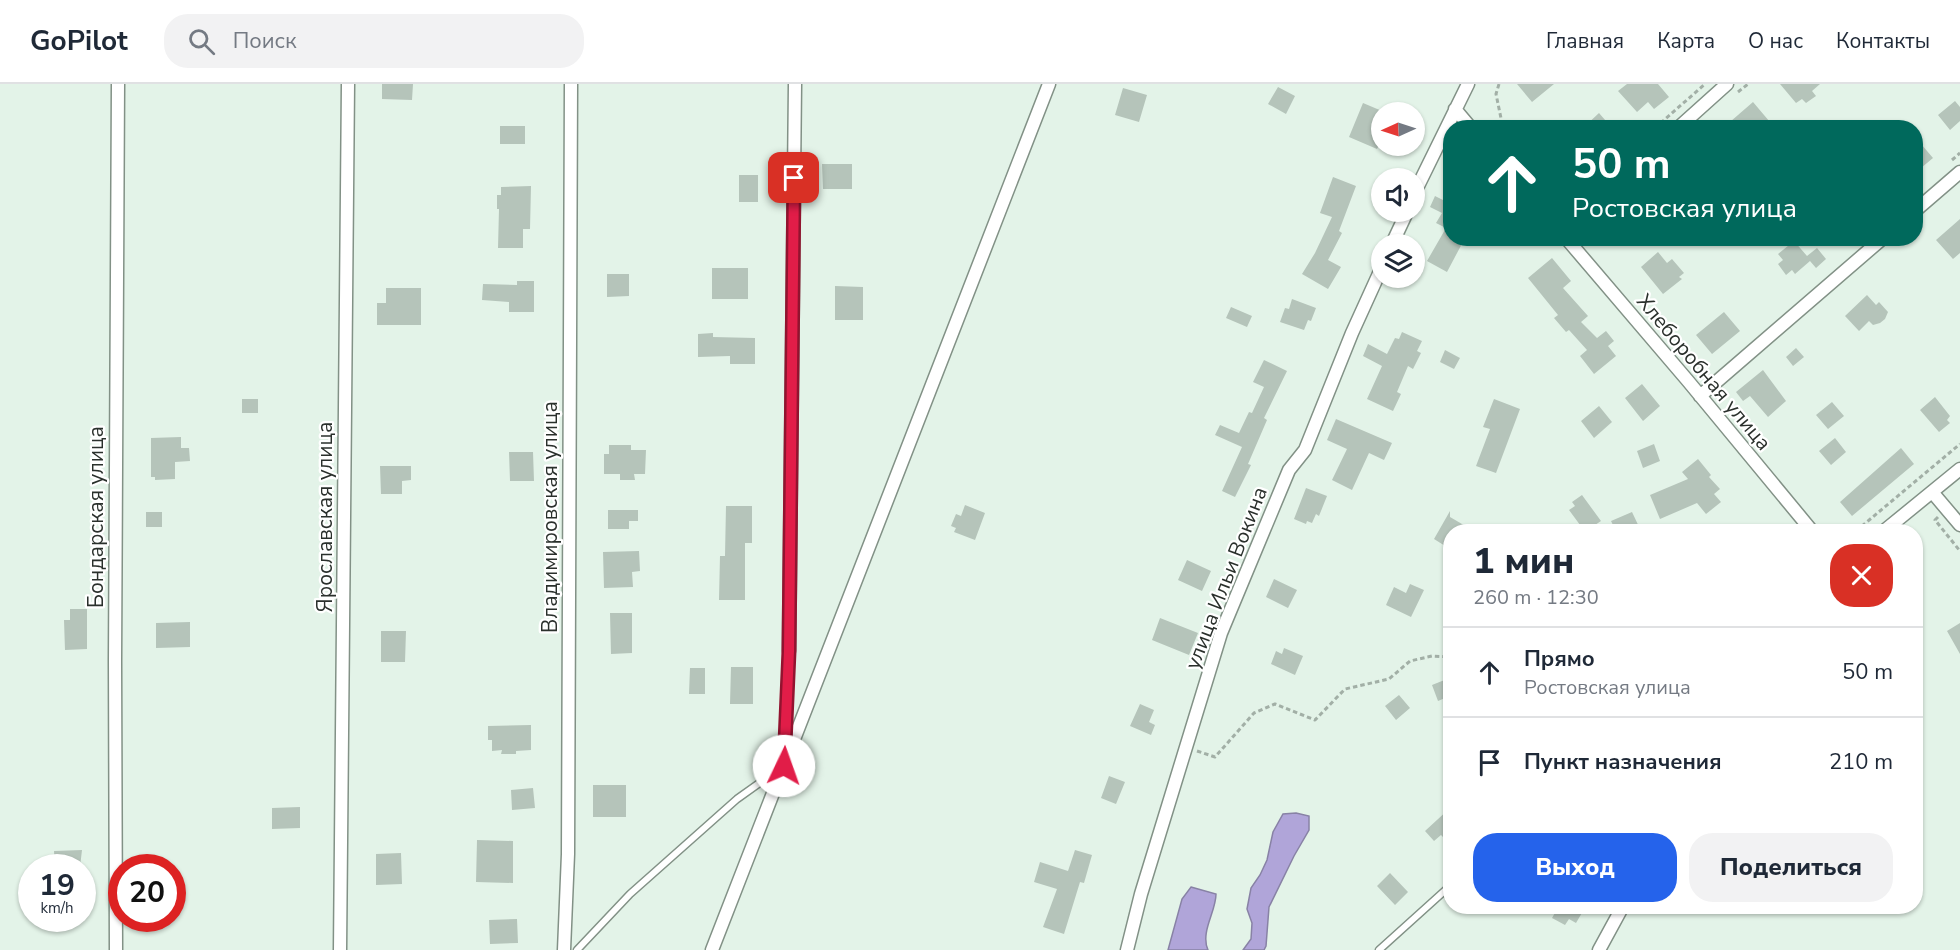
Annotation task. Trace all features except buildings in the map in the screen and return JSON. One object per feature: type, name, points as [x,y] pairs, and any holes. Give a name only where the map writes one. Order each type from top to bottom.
[{"type":"street","name":"Бондарская улица","points":[[116,950],[118,84]]},
{"type":"street","name":"Ярославская улица","points":[[340,950],[348,84]]},
{"type":"street","name":"Владимировская улица","points":[[564,950],[568,842],[571,84]]},
{"type":"street","points":[[789,651],[795,84]]},
{"type":"street","points":[[712,950],[1049,84]]},
{"type":"street","points":[[1450,120],[1468,84]]},
{"type":"street","points":[[1687,120],[1727,84]]},
{"type":"street","points":[[1455,109],[1464,120]]},
{"type":"street","points":[[1425,171],[1443,134]]},
{"type":"street","points":[[1923,204],[1960,172]]},
{"type":"street","name":"Хлеборобная улица","points":[[1573,246],[1806,524]]},
{"type":"street","points":[[1700,396],[1874,246]]},
{"type":"street","name":"улица Ильи Вокина","points":[[1127,950],[1221,633],[1289,470],[1305,450],[1372,288]]},
{"type":"street","points":[[1893,524],[1960,469]]},
{"type":"street","points":[[1933,493],[1960,525]]},
{"type":"street","points":[[1599,950],[1619,914]]},
{"type":"lane","points":[[577,950],[639,886],[737,800],[784,766],[789,651]]},
{"type":"lane","points":[[1379,950],[1443,892]]},
{"type":"path","points":[[1499,84],[1496,94],[1501,120]]},
{"type":"path","points":[[1664,120],[1705,84]]},
{"type":"path","points":[[1864,524],[1960,444]]},
{"type":"path","points":[[1187,748],[1215,758],[1254,713],[1275,704],[1316,720],[1345,689],[1389,679],[1410,661],[1432,656],[1443,657]]},
{"type":"shaded area","points":[[1296,813],[1309,816],[1309,830],[1269,907],[1266,946],[1264,950],[1243,950],[1251,939],[1252,923],[1247,909],[1251,888],[1267,860],[1273,832],[1283,814]]},
{"type":"shaded area","points":[[1191,887],[1216,894],[1206,936],[1208,950],[1168,950],[1182,899]]},
{"type":"route","points":[[784,766],[789,651],[794,178]]}]
